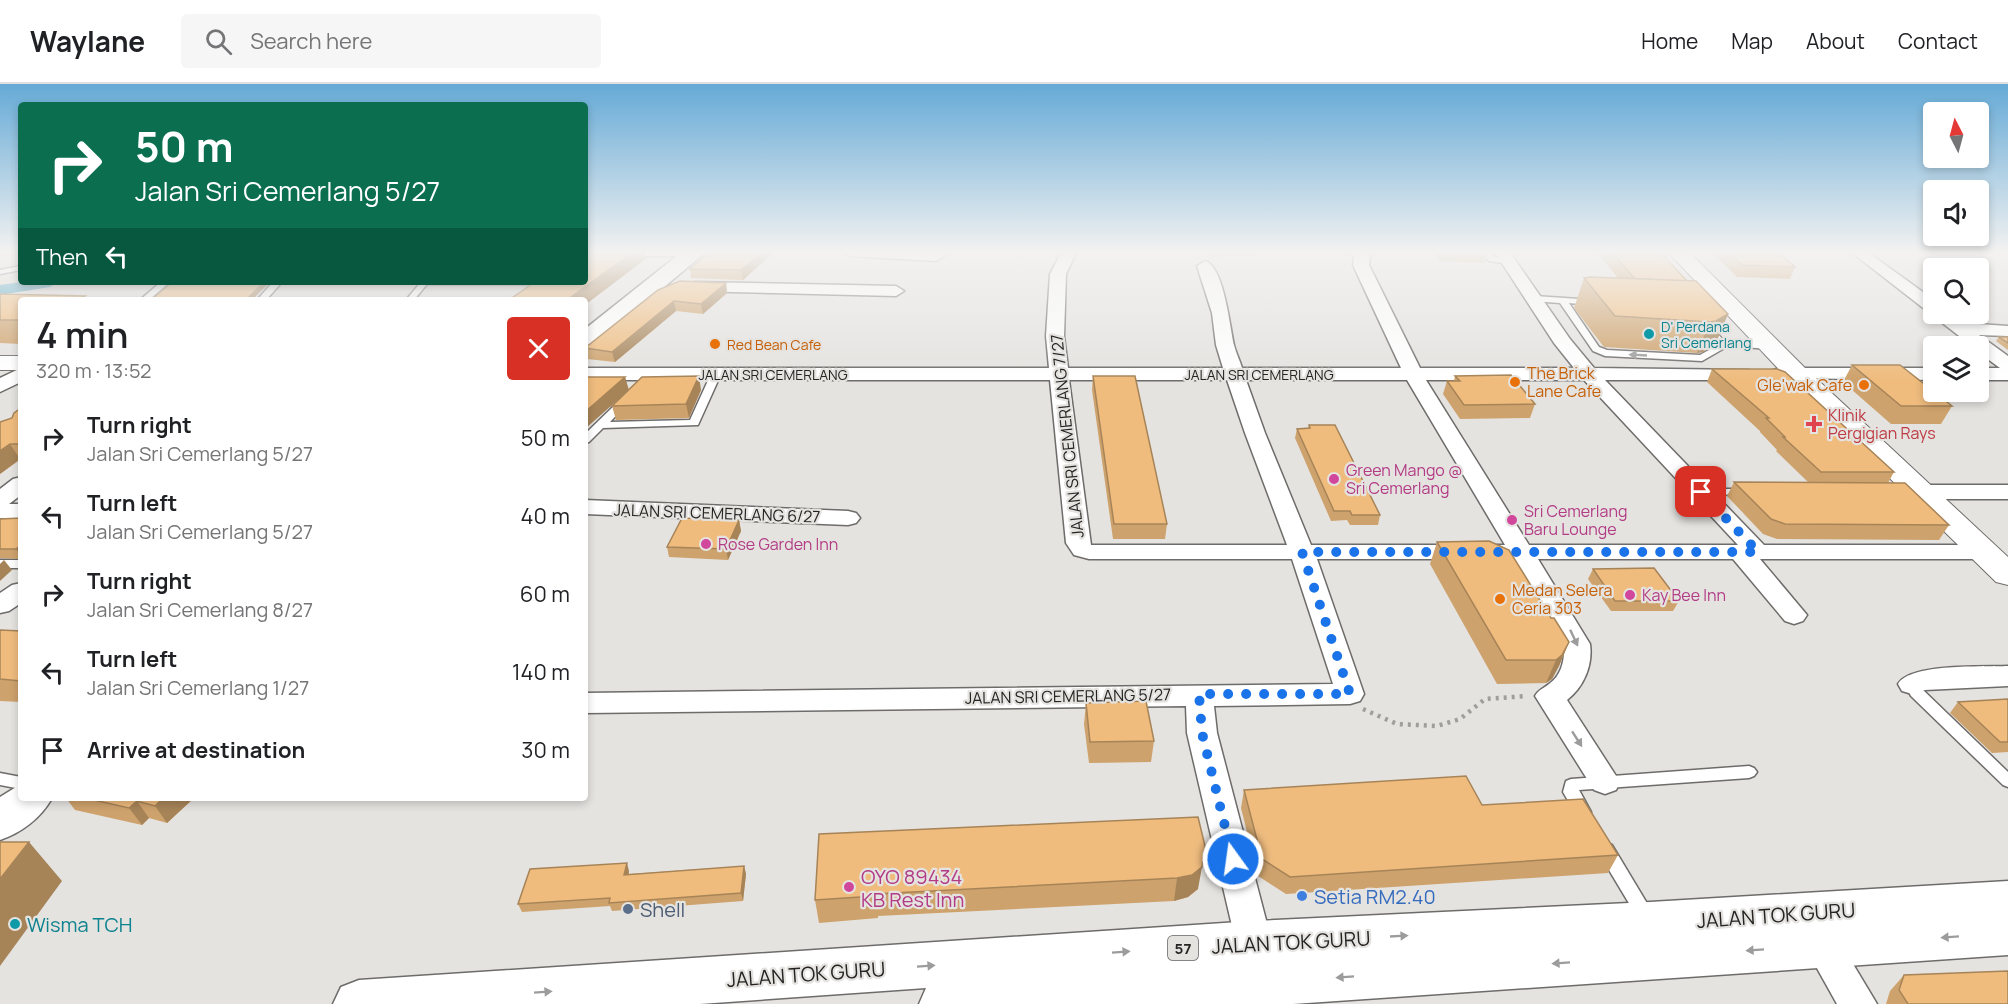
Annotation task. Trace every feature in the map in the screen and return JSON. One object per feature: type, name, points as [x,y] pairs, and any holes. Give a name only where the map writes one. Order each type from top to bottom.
[{"type":"main road","points":[[588,339],[642,294]]},
{"type":"main road","points":[[0,822],[26,801]]},
{"type":"main road","name":"JALAN TOK GURU","points":[[359,1004],[1254,944],[2008,901]]},
{"type":"main road","name":"JALAN TOK GURU","points":[[945,1004],[1004,1002],[2008,933]]},
{"type":"street","points":[[642,294],[648,294]]},
{"type":"street","name":"JALAN SRI CEMERLANG 7/27","points":[[1057,294],[1055,336],[1078,543],[1083,550],[1095,552],[1302,552]]},
{"type":"street","points":[[1215,294],[1221,313],[1225,345],[1302,552],[1350,694]]},
{"type":"street","points":[[1376,294],[1413,374],[1578,644],[1577,664],[1562,690],[1549,696],[1605,782]]},
{"type":"street","points":[[1532,294],[1563,343],[1589,374],[1701,492],[1749,552],[1794,615]]},
{"type":"street","points":[[1716,294],[1770,346],[1909,492],[2008,575]]},
{"type":"street","points":[[1954,324],[2008,365]]},
{"type":"street","points":[[1959,328],[2008,331]]},
{"type":"street","name":"JALAN SRI CEMERLANG","points":[[588,374],[644,380],[716,374],[1923,374]]},
{"type":"street","points":[[1989,374],[2008,374]]},
{"type":"street","points":[[0,500],[18,486]]},
{"type":"street","points":[[1909,492],[2008,492]]},
{"type":"street","name":"JALAN SRI CEMERLANG 6/27","points":[[588,507],[848,518]]},
{"type":"street","points":[[0,512],[18,511]]},
{"type":"street","points":[[1302,552],[1982,552]]},
{"type":"street","points":[[0,605],[18,593]]},
{"type":"street","points":[[1912,684],[1920,680],[2008,676]]},
{"type":"street","points":[[1199,694],[1202,733],[1254,944]]},
{"type":"street","name":"JALAN SRI CEMERLANG 5/27","points":[[588,703],[1350,694]]},
{"type":"street","points":[[1822,945],[1858,1004]]},
{"type":"lane","points":[[1535,299],[1604,302]]},
{"type":"lane","points":[[1562,300],[1596,349],[1601,352],[1702,358],[1721,348],[1722,343]]},
{"type":"lane","points":[[1701,321],[1722,343],[1770,346]]},
{"type":"lane","points":[[601,425],[694,423],[716,374]]},
{"type":"lane","points":[[588,437],[630,398]]},
{"type":"lane","points":[[1701,492],[1760,492]]},
{"type":"lane","points":[[0,564],[18,564]]},
{"type":"lane","points":[[1912,684],[1916,692],[2008,781]]},
{"type":"lane","points":[[1650,923],[1569,787],[1574,784],[1749,772]]},
{"type":"lane","points":[[0,779],[18,782]]},
{"type":"path","points":[[1350,694],[1356,704],[1381,719],[1398,724],[1425,726],[1451,723],[1463,718],[1484,699],[1549,696]]},
{"type":"building","points":[[0,294],[85,296],[18,297],[18,320],[0,320]]},
{"type":"building","points":[[158,294],[252,294],[249,297],[154,297]]},
{"type":"building","points":[[518,294],[575,294],[571,297],[513,297]]},
{"type":"building","points":[[653,294],[713,294],[701,304],[674,301],[612,352],[588,348],[588,346]]},
{"type":"building","points":[[1597,294],[1709,294],[1728,314],[1710,322],[1615,316]]},
{"type":"building","points":[[1999,337],[2008,337],[2008,343]]},
{"type":"building","points":[[1852,365],[1900,365],[1923,383],[1923,402],[1947,402],[1952,406],[1901,406]]},
{"type":"building","points":[[1712,369],[1777,369],[1785,372],[1894,472],[1821,472],[1783,437],[1785,437],[1766,418],[1769,418]]},
{"type":"building","points":[[1511,375],[1535,404],[1464,405],[1447,381],[1460,381],[1455,376]]},
{"type":"building","points":[[699,376],[686,404],[612,406],[642,377]]},
{"type":"building","points":[[1093,376],[1135,376],[1167,524],[1114,524]]},
{"type":"building","points":[[588,377],[625,377],[588,409]]},
{"type":"building","points":[[18,410],[18,444],[10,444],[0,451],[0,422],[12,418]]},
{"type":"building","name":"Green Mango @ Sri Cemerlang","points":[[1309,425],[1335,425],[1380,515],[1352,515],[1350,511],[1334,511],[1297,429],[1310,428]]},
{"type":"building","points":[[1734,482],[1905,483],[1949,525],[1785,524],[1771,519]]},
{"type":"building","points":[[18,518],[18,547],[16,549],[0,549],[0,519]]},
{"type":"building","points":[[682,518],[739,520],[726,549],[667,547]]},
{"type":"building","points":[[1489,541],[1509,550],[1551,618],[1554,618],[1569,642],[1562,655],[1556,660],[1506,660],[1437,542]]},
{"type":"building","points":[[1654,568],[1679,601],[1615,601],[1593,569]]},
{"type":"building","points":[[0,630],[18,631],[18,681],[0,679]]},
{"type":"building","points":[[2008,699],[2008,742],[2000,742],[1958,702]]},
{"type":"building","points":[[1146,701],[1154,741],[1090,742],[1086,703]]},
{"type":"building","points":[[1466,776],[1482,805],[1583,799],[1618,855],[1290,877],[1262,859],[1244,790]]},
{"type":"building","points":[[98,801],[137,801],[129,808]]},
{"type":"building","points":[[137,801],[160,801],[155,806]]},
{"type":"building","points":[[1198,817],[1205,846],[1202,867],[1192,875],[1177,878],[875,894],[875,896],[815,900],[819,834]]},
{"type":"building","points":[[0,842],[29,842],[0,879]]},
{"type":"building","points":[[627,863],[624,875],[744,866],[741,893],[609,903],[610,898],[518,904],[530,869]]},
{"type":"building","points":[[2008,971],[2008,1004],[1908,1004],[1899,990],[1904,975]]},
{"type":"place","name":"D' Perdana Sri Cemerlang","points":[[1649,334]]},
{"type":"place","name":"Red Bean Cafe","points":[[715,344]]},
{"type":"place","name":"The Brick Lane Cafe","points":[[1515,382]]},
{"type":"place","name":"Gle'wak Cafe","points":[[1864,385]]},
{"type":"place","name":"Klinik Pergigian Rays","points":[[1814,424]]},
{"type":"place","name":"Green Mango @ Sri Cemerlang","points":[[1334,479]]},
{"type":"place","name":"Sri Cemerlang Baru Lounge","points":[[1512,520]]},
{"type":"place","name":"Rose Garden Inn","points":[[706,544]]},
{"type":"place","name":"Kay Bee Inn","points":[[1630,595]]},
{"type":"place","name":"Medan Selera Ceria 303","points":[[1500,599]]},
{"type":"place","name":"OYO 89434 KB Rest Inn","points":[[849,887]]},
{"type":"place","name":"Setia RM2.40","points":[[1302,896]]},
{"type":"place","name":"Shell","points":[[628,909]]},
{"type":"place","name":"Wisma TCH","points":[[15,924]]},
{"type":"route","points":[[1233,859],[1202,733],[1199,694],[1350,694],[1302,552],[1758,552],[1701,492]]}]
